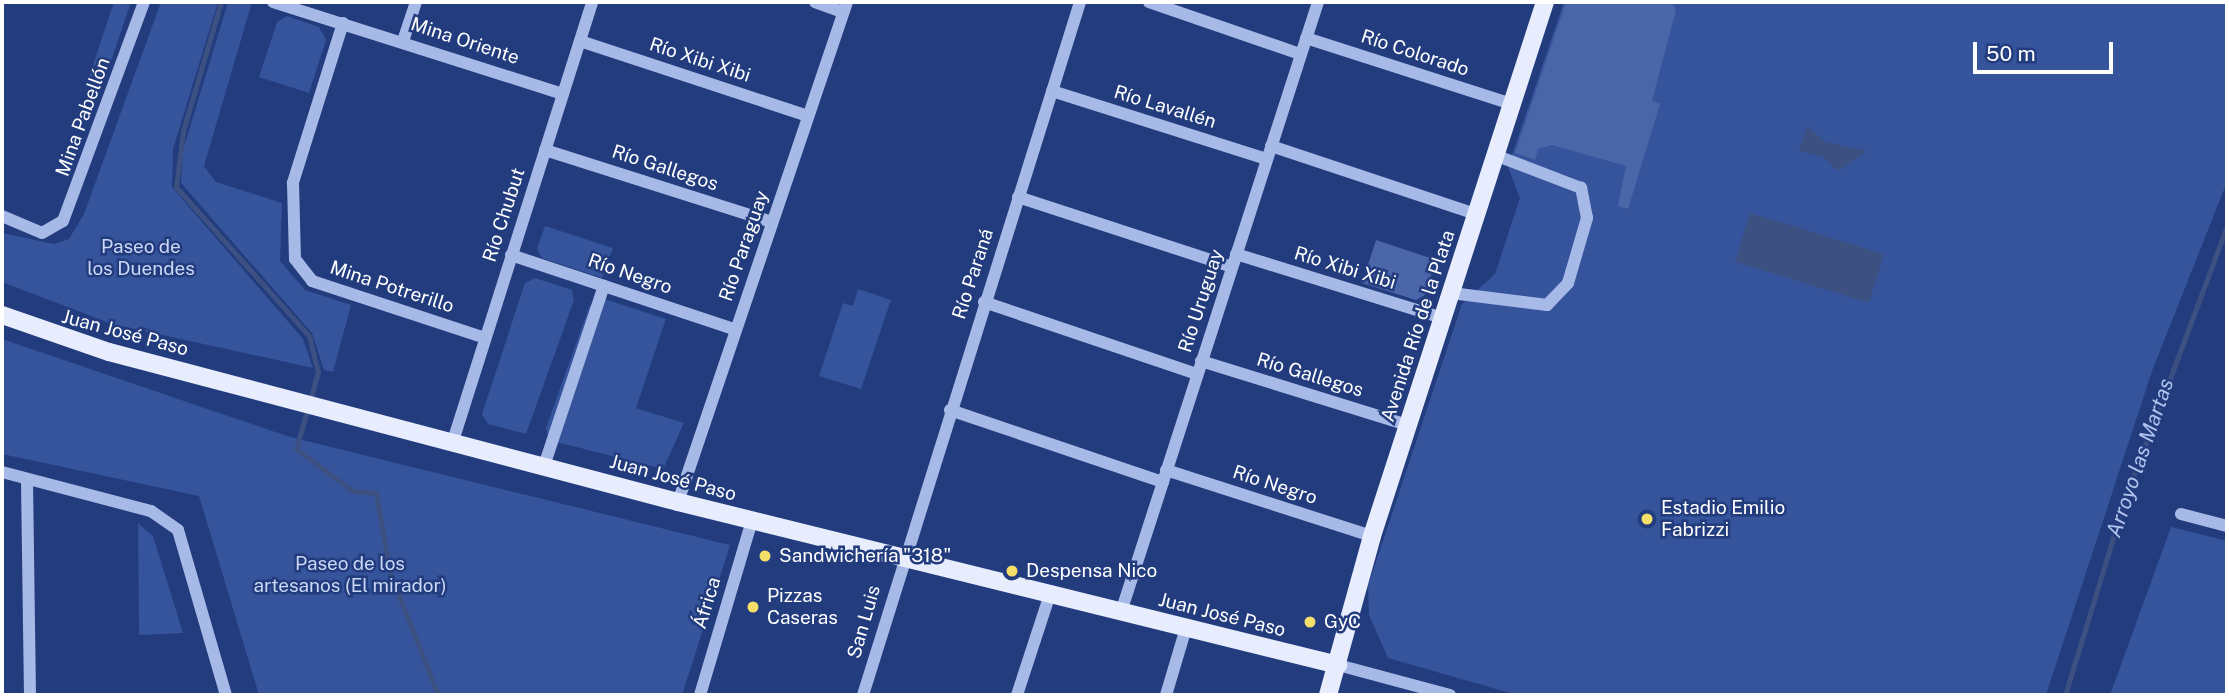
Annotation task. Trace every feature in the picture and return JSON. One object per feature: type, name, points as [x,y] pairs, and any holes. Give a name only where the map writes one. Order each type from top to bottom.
[{"type":"main road","name":"Avenida Río de la Plata","points":[[1328,695],[1372,536],[1545,2]]},
{"type":"main road","name":"Juan José Paso","points":[[2,315],[209,377],[337,408],[678,502],[1338,665]]},
{"type":"street","name":"Mina Pabellón","points":[[2,216],[42,233],[63,221],[74,199],[144,2]]},
{"type":"street","name":"Mina Oriente","points":[[273,2],[564,93]]},
{"type":"street","points":[[403,41],[416,2]]},
{"type":"street","name":"Río Chubut","points":[[453,441],[592,2]]},
{"type":"street","points":[[815,2],[845,7]]},
{"type":"street","name":"Río Paraná","points":[[902,559],[1080,2]]},
{"type":"street","points":[[1149,2],[1300,54]]},
{"type":"street","name":"Río Uruguay","points":[[1121,612],[1318,2]]},
{"type":"street","name":"Río Paraguay","points":[[678,502],[845,7]]},
{"type":"street","name":"Mina Potrerillo","points":[[343,23],[293,183],[295,259],[312,281],[485,338]]},
{"type":"street","name":"Río Colorado","points":[[1306,38],[1512,104]]},
{"type":"street","name":"Río Xibi Xibi","points":[[580,41],[808,116]]},
{"type":"street","name":"Río Lavallén","points":[[1052,91],[1267,159]]},
{"type":"street","points":[[1271,146],[1476,214]]},
{"type":"street","name":"Río Gallegos","points":[[545,150],[772,222]]},
{"type":"street","points":[[1451,293],[1546,305],[1568,283],[1587,218],[1581,188],[1495,155]]},
{"type":"street","points":[[1018,197],[1232,267]]},
{"type":"street","name":"Río Xibi Xibi","points":[[1236,254],[1443,318]]},
{"type":"street","name":"Río Negro","points":[[511,255],[736,330]]},
{"type":"street","points":[[544,466],[604,286]]},
{"type":"street","name":"Río Gallegos","points":[[984,302],[1199,368],[1408,425]]},
{"type":"street","name":"Río Negro","points":[[950,410],[1372,536]]},
{"type":"street","points":[[2,472],[27,481],[151,511],[178,530],[226,695]]},
{"type":"street","points":[[27,481],[30,695]]},
{"type":"street","points":[[2181,514],[2227,526]]},
{"type":"street","name":"África","points":[[700,695],[752,521]]},
{"type":"street","name":"San Luis","points":[[863,695],[902,559]]},
{"type":"street","points":[[1017,695],[1050,594]]},
{"type":"street","points":[[1166,695],[1186,628]]},
{"type":"street","points":[[1338,665],[1450,695]]},
{"type":"green space","points":[[114,2],[131,2],[106,76],[87,83]]},
{"type":"green space","name":"Paseo de los Duendes","points":[[161,2],[218,2],[173,149],[172,187],[303,339],[313,368],[112,324],[2,282],[2,233],[54,244],[69,239],[84,214]]},
{"type":"green space","points":[[228,2],[252,2],[204,166],[216,182],[282,203],[280,261],[305,290],[351,305],[333,372],[324,370],[312,333],[181,183],[183,150]]},
{"type":"green space","points":[[1564,2],[2227,2],[2227,182],[2152,371],[2046,695],[1517,695],[1388,658],[1369,615],[1368,586],[1462,304],[1495,274],[1520,198],[1508,167]]},
{"type":"green space","points":[[287,16],[319,27],[326,40],[309,93],[259,77],[277,22]]},
{"type":"green space","points":[[545,226],[613,248],[602,278],[542,258],[537,249]]},
{"type":"green space","points":[[535,278],[572,290],[574,300],[526,434],[488,424],[482,414],[525,283]]},
{"type":"green space","points":[[858,289],[891,300],[861,389],[819,376],[843,303],[853,306]]},
{"type":"green space","points":[[598,297],[666,319],[636,408],[684,423],[663,469],[549,440],[546,428],[589,307]]},
{"type":"green space","name":"Paseo de los artesanos (El mirador)","points":[[2,339],[290,437],[730,545],[682,695],[259,695],[199,496],[2,454]]},
{"type":"green space","points":[[138,523],[153,536],[183,633],[139,635]]},
{"type":"green space","points":[[2171,527],[2227,541],[2227,695],[2110,695]]},
{"type":"shaded area","points":[[1807,126],[1825,142],[1867,151],[1838,171],[1823,157],[1799,151]]},
{"type":"shaded area","points":[[1750,213],[1884,254],[1869,303],[1735,262]]},
{"type":"building","points":[[1566,2],[1671,2],[1676,10],[1652,101],[1660,104],[1628,209],[1618,206],[1626,166],[1552,145],[1538,149],[1535,160],[1515,153]]},
{"type":"building","points":[[1376,240],[1436,260],[1425,295],[1416,300],[1362,283]]},
{"type":"waterway","points":[[221,2],[183,131],[176,187],[309,336],[318,372],[296,449],[353,491],[376,493],[390,573],[438,695]]},
{"type":"waterway","name":"Arroyo las Martas","points":[[2065,695],[2126,496],[2227,226]]},
{"type":"place","name":"Estadio Emilio Fabrizzi","points":[[1647,519]]},
{"type":"place","name":"Sandwichería \"318\"","points":[[765,556]]},
{"type":"place","name":"Despensa Nico","points":[[1012,571]]},
{"type":"place","name":"Pizzas Caseras","points":[[753,607]]},
{"type":"place","name":"GyC","points":[[1310,622]]}]
